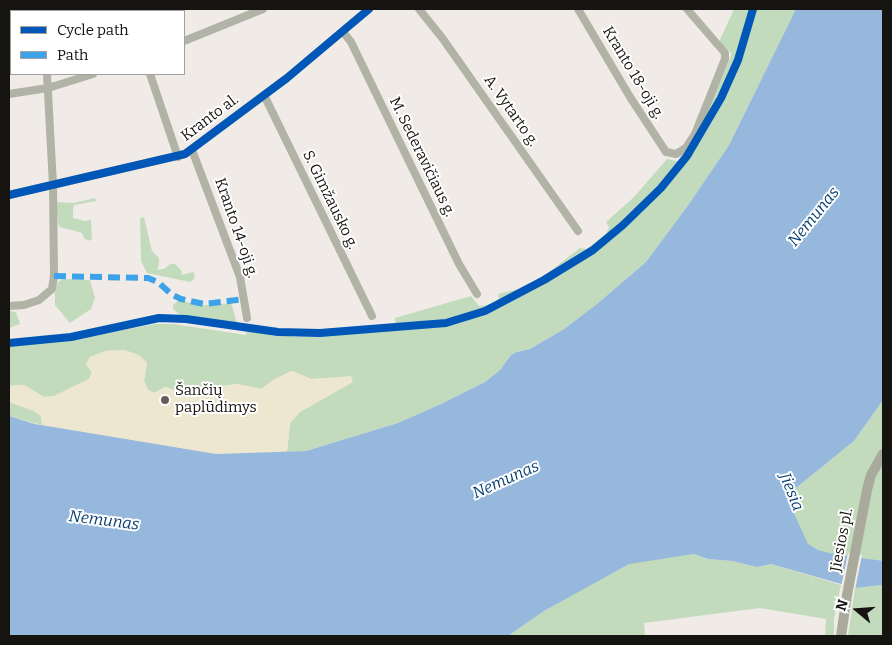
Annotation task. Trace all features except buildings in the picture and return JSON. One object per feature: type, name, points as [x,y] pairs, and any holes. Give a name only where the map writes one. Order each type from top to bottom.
[{"type":"main road","name":"Jiesios pl.","points":[[841,636],[867,490],[871,475],[883,454]]},
{"type":"street","points":[[185,41],[253,11],[263,9]]},
{"type":"street","name":"Kranto al.","points":[[9,195],[178,157],[192,150],[287,78],[369,9]]},
{"type":"street","name":"A. Vytarto g.","points":[[420,9],[578,231]]},
{"type":"street","name":"Kranto 18-oji g.","points":[[578,9],[630,97],[666,152],[676,154],[686,148],[694,134],[725,60],[725,53],[687,9]]},
{"type":"street","name":"M. Sederavičiaus g.","points":[[343,32],[350,42],[459,264],[477,294]]},
{"type":"street","points":[[9,306],[24,305],[39,300],[52,289],[54,276],[53,185],[48,75]]},
{"type":"street","points":[[9,94],[48,88],[90,75]]},
{"type":"street","points":[[150,75],[178,157]]},
{"type":"street","name":"S. Gimžausko g.","points":[[264,95],[372,316]]},
{"type":"street","name":"Kranto 14-oji g.","points":[[192,150],[240,277],[247,318]]},
{"type":"green space","points":[[734,9],[752,9],[736,60],[727,81],[694,141],[731,56],[731,53],[719,42]]},
{"type":"green space","points":[[755,9],[796,9],[729,145],[689,204],[646,262],[597,304],[564,329],[530,349],[511,355],[500,370],[485,382],[398,423],[306,451],[287,452],[290,423],[300,412],[352,382],[351,377],[311,379],[292,371],[275,379],[261,389],[237,384],[181,392],[165,387],[154,393],[148,390],[144,381],[147,363],[125,350],[106,351],[90,357],[86,364],[92,372],[89,379],[54,396],[44,397],[24,385],[9,386],[9,345],[77,338],[156,324],[174,324],[246,335],[247,330],[295,337],[454,325],[486,314],[594,253],[623,228],[675,176],[687,160],[722,99],[739,61]]},
{"type":"green space","points":[[667,159],[681,162],[660,187],[629,217],[580,256],[541,280],[486,309],[450,320],[396,326],[395,318],[471,296],[479,306],[490,305],[497,302],[499,299],[498,294],[519,289],[540,279],[580,248],[587,249],[606,234],[609,227],[606,222],[634,197]]},
{"type":"green space","points":[[95,198],[96,201],[74,205],[73,211],[73,218],[85,221],[91,220],[92,239],[88,241],[82,233],[60,227],[56,202],[74,203]]},
{"type":"green space","points":[[144,217],[152,251],[159,258],[157,270],[164,269],[170,264],[175,264],[181,270],[182,275],[193,272],[195,274],[194,279],[190,282],[147,273],[141,261],[140,218]]},
{"type":"green space","points":[[63,279],[90,280],[95,298],[91,309],[70,323],[55,305],[55,292],[58,282]]},
{"type":"green space","points":[[179,300],[198,305],[231,303],[237,323],[180,315],[173,309],[173,305]]},
{"type":"green space","points":[[9,311],[16,312],[20,324],[9,328]]},
{"type":"green space","points":[[883,400],[883,572],[681,505],[786,496],[854,441]]},
{"type":"green space","points":[[9,402],[34,411],[41,416],[42,425],[9,416]]},
{"type":"green space","points":[[694,554],[708,559],[732,561],[757,567],[771,564],[841,585],[834,619],[834,636],[825,636],[826,619],[760,608],[644,623],[645,636],[508,636],[544,611],[629,563]]},
{"type":"green space","points":[[883,585],[883,636],[848,636],[855,588]]},
{"type":"sand","name":"Šančių paplūdimys","points":[[125,350],[139,355],[147,363],[144,381],[148,390],[154,393],[165,387],[181,392],[237,384],[261,389],[275,379],[292,371],[311,379],[351,376],[353,382],[300,412],[290,423],[287,452],[216,454],[42,425],[41,416],[35,411],[9,402],[9,386],[24,385],[44,397],[54,396],[89,379],[92,373],[86,364],[90,357],[105,351]]},
{"type":"water","name":"Nemunas","points":[[796,9],[883,9],[883,400],[854,441],[786,496],[808,544],[818,550],[833,554],[883,561],[883,585],[855,588],[771,564],[757,567],[732,561],[708,559],[694,554],[629,564],[544,611],[508,636],[9,636],[9,416],[35,424],[216,454],[306,451],[398,423],[485,382],[500,370],[511,355],[530,349],[564,329],[597,304],[646,262],[689,204],[729,145]]},
{"type":"pier","points":[[848,553],[862,555],[855,590],[841,587]]},
{"type":"marked path","points":[[54,276],[148,278],[158,282],[171,294],[181,299],[204,304],[244,299]]},
{"type":"cycle path","points":[[9,195],[185,154],[287,78],[369,9]]},
{"type":"cycle path","points":[[9,343],[71,337],[159,318],[186,319],[278,332],[320,333],[446,323],[485,311],[544,280],[593,250],[623,225],[661,188],[687,156],[721,98],[738,60],[753,9]]},
{"type":"place","name":"Šančių paplūdimys","points":[[165,400]]},
{"type":"water label","name":"Jiesia","points":[[791,492]]}]
